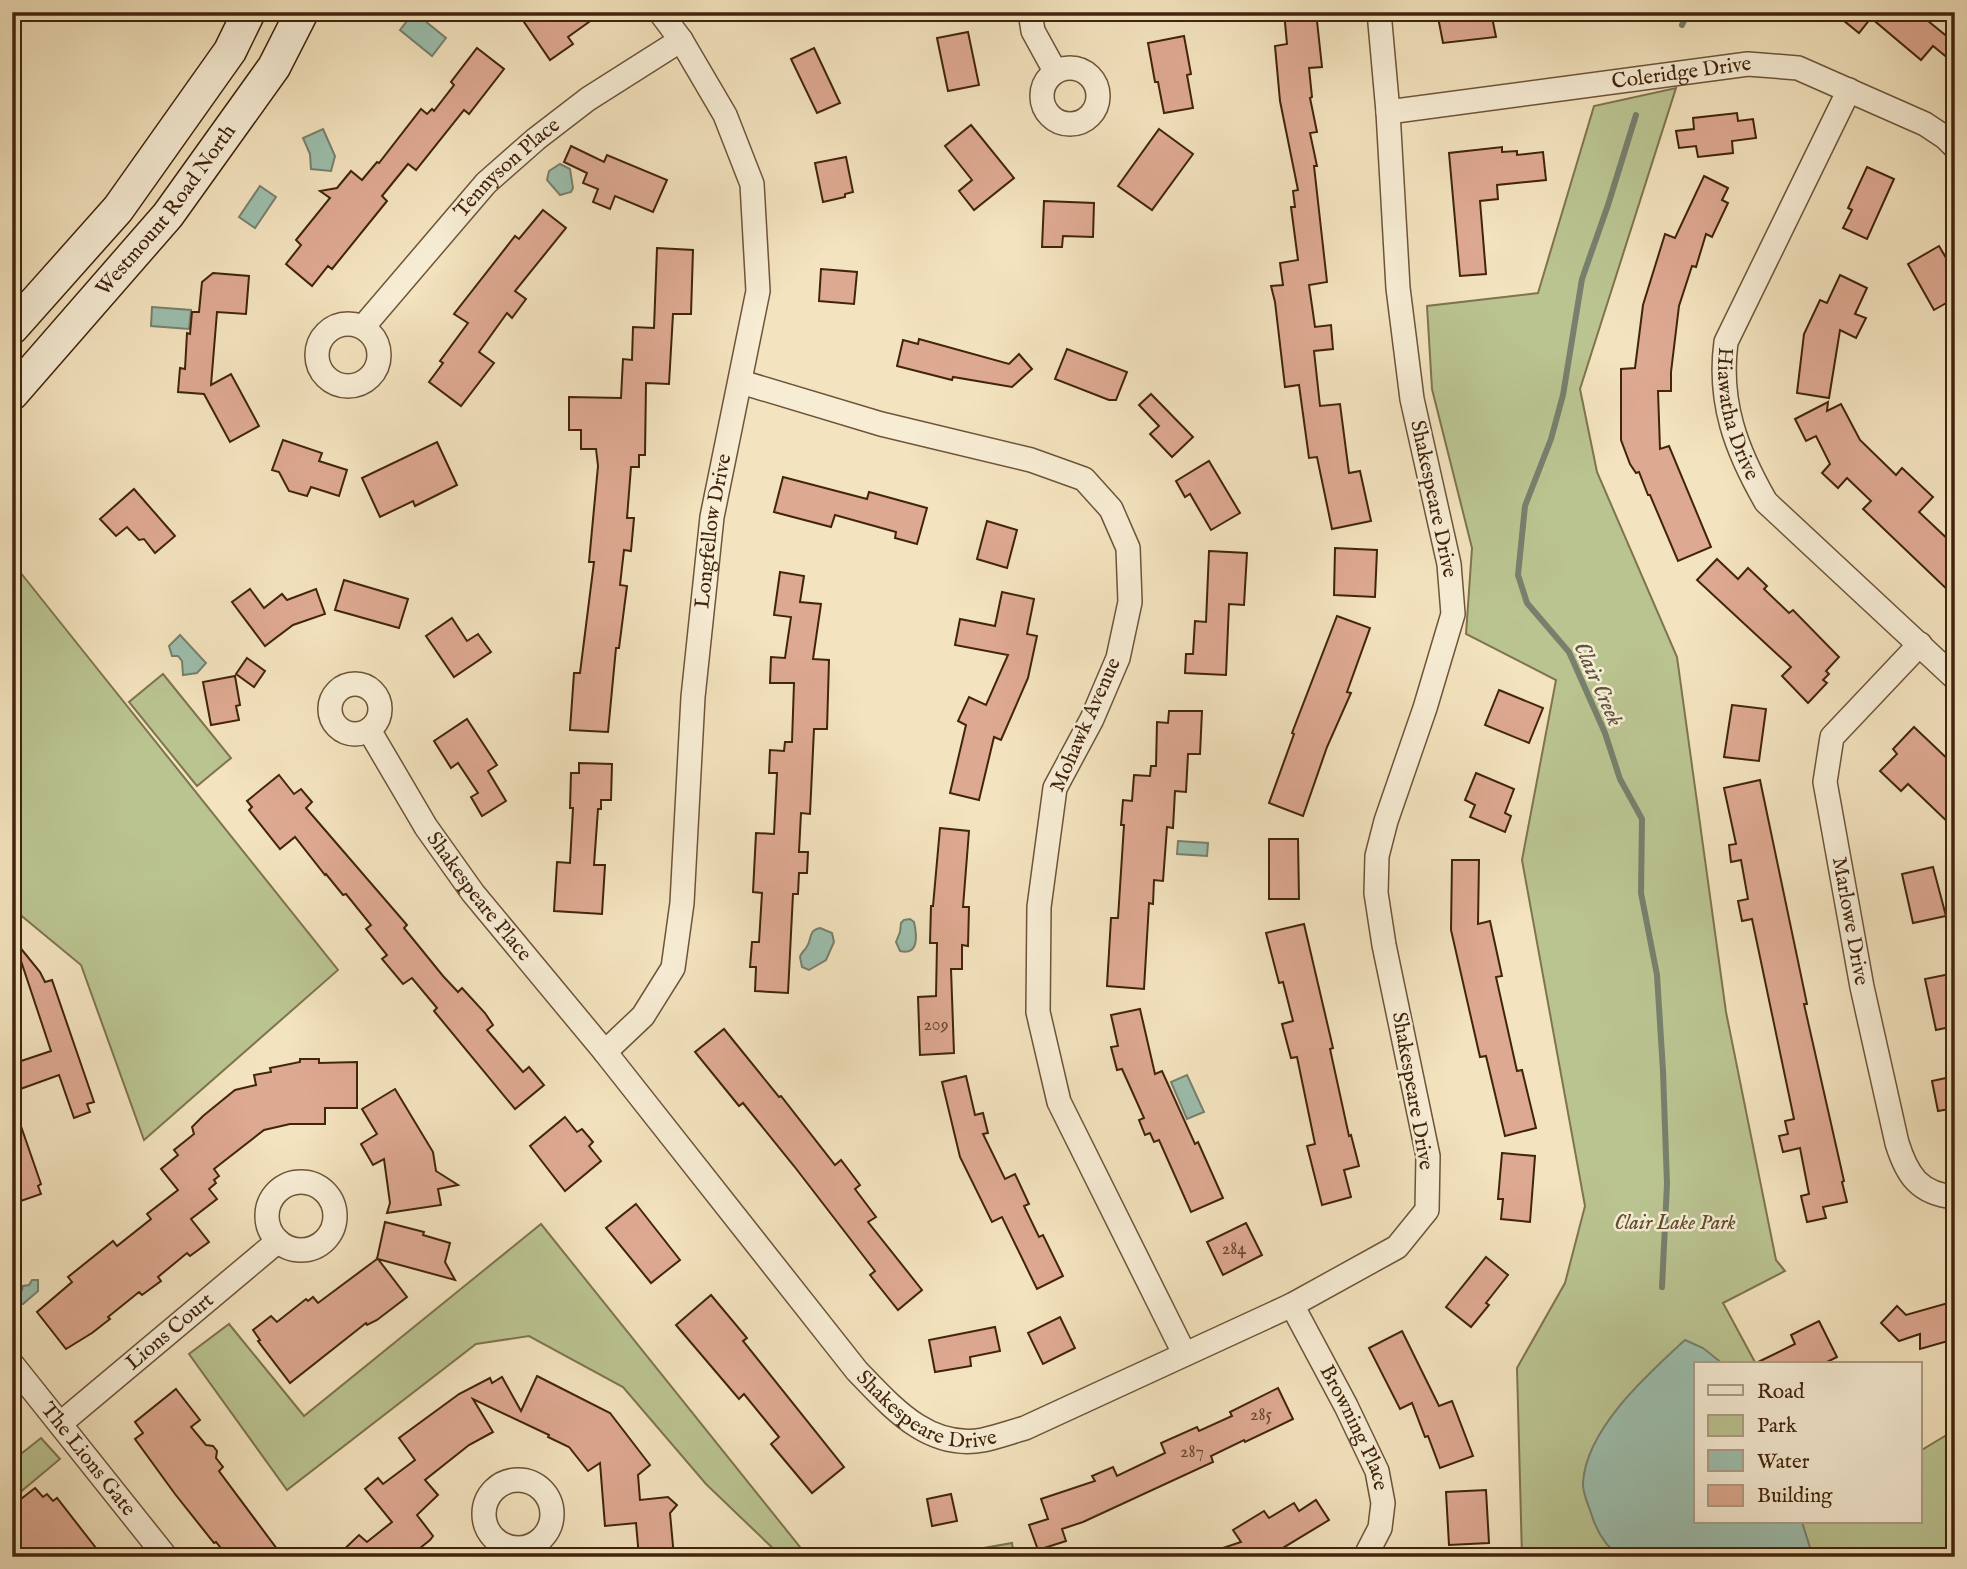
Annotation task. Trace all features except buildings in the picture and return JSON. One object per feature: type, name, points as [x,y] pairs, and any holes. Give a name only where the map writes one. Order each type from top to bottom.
[{"type":"main road","name":"Westmount Road North","points":[[12,328],[118,209],[230,51],[249,12]]},
{"type":"main road","name":"Westmount Road North","points":[[12,394],[169,215],[274,67],[302,12]]},
{"type":"street","name":"Longfellow Drive","points":[[605,1052],[643,1016],[673,968],[682,903],[693,697],[712,516],[758,291],[752,184],[725,115],[681,40],[660,12]]},
{"type":"street","points":[[1030,12],[1033,31],[1055,71]]},
{"type":"street","name":"Shakespeare Drive","points":[[605,1052],[857,1371],[900,1416],[940,1438],[982,1440],[1025,1427],[1292,1305],[1397,1247],[1427,1210],[1428,1156],[1384,945],[1376,893],[1377,856],[1453,614],[1449,564],[1412,399],[1398,288],[1388,112],[1379,12]]},
{"type":"street","name":"Tennyson Place","points":[[363,327],[486,183],[536,139],[588,99],[681,40]]},
{"type":"street","name":"Coleridge Drive","points":[[1388,112],[1748,64],[1798,68],[1925,124],[1955,147]]},
{"type":"street","name":"Hiawatha Drive","points":[[1849,90],[1726,342],[1722,371],[1727,406],[1746,468],[1766,502],[1955,678]]},
{"type":"street","name":"Mohawk Avenue","points":[[741,382],[881,425],[1031,460],[1084,479],[1111,509],[1128,548],[1130,602],[1118,658],[1092,719],[1055,788],[1039,907],[1038,1012],[1059,1102],[1184,1353]]},
{"type":"street","name":"Marlowe Drive","points":[[1920,644],[1832,737],[1825,782],[1862,986],[1897,1143],[1905,1167],[1919,1185],[1939,1196],[1955,1197]]},
{"type":"street","name":"Shakespeare Place","points":[[369,730],[426,827],[449,860],[510,939],[605,1052]]},
{"type":"street","name":"Lions Court","points":[[61,1423],[278,1241]]},
{"type":"street","name":"Browning Place","points":[[1292,1305],[1377,1471],[1383,1503],[1380,1528],[1365,1557]]},
{"type":"street","name":"The Lions Gate","points":[[12,1364],[166,1557]]},
{"type":"green space","name":"Clair Lake Park","points":[[1676,88],[1580,389],[1597,472],[1677,657],[1726,1012],[1776,1260],[1785,1271],[1723,1303],[1755,1362],[1694,1362],[1694,1524],[1922,1524],[1922,1450],[1955,1430],[1955,1557],[1522,1557],[1517,1368],[1565,1283],[1585,1206],[1522,860],[1556,680],[1466,634],[1472,548],[1432,389],[1427,306],[1538,293],[1594,106]]},
{"type":"green space","points":[[12,562],[338,970],[144,1140],[81,965],[12,908]]},
{"type":"green space","points":[[163,674],[231,758],[197,786],[129,702]]},
{"type":"green space","points":[[541,1224],[808,1557],[782,1557],[706,1484],[623,1387],[529,1336],[476,1344],[287,1490],[189,1354],[229,1324],[304,1416]]},
{"type":"green space","points":[[41,1438],[60,1459],[12,1499],[12,1461]]},
{"type":"green space","points":[[1012,1543],[1014,1557],[933,1557]]},
{"type":"water","points":[[414,12],[446,38],[432,56],[400,30]]},
{"type":"water","points":[[323,129],[335,156],[331,171],[311,169],[310,154],[303,138]]},
{"type":"water","points":[[560,164],[570,169],[573,188],[571,192],[560,195],[547,180],[549,171]]},
{"type":"water","points":[[260,186],[276,197],[255,228],[239,217]]},
{"type":"water","points":[[152,307],[191,310],[189,329],[151,326]]},
{"type":"water","points":[[180,635],[206,663],[197,673],[183,675],[182,661],[178,656],[172,656],[169,646]]},
{"type":"water","points":[[1178,841],[1208,843],[1207,856],[1177,854]]},
{"type":"water","points":[[910,919],[914,922],[916,933],[914,947],[906,952],[900,951],[896,942],[901,923]]},
{"type":"water","points":[[820,928],[832,933],[834,942],[826,960],[809,970],[802,967],[800,957],[812,933]]},
{"type":"water","points":[[1187,1075],[1204,1112],[1187,1119],[1171,1082]]},
{"type":"water","points":[[32,1280],[38,1280],[38,1291],[23,1304],[14,1304],[14,1293],[29,1285]]},
{"type":"water","points":[[1685,1340],[1703,1348],[1720,1362],[1694,1362],[1694,1524],[1803,1524],[1813,1557],[1621,1557],[1606,1543],[1593,1519],[1583,1486],[1587,1462],[1607,1423],[1654,1369]]},
{"type":"waterway","name":"Clair Creek","points":[[1682,25],[1688,12]]},
{"type":"waterway","name":"Clair Creek","points":[[1636,115],[1582,279],[1563,395],[1551,439],[1525,506],[1518,575],[1527,603],[1569,652],[1605,733],[1620,779],[1642,819],[1641,893],[1657,975],[1663,1071],[1667,1184],[1662,1287]]}]
